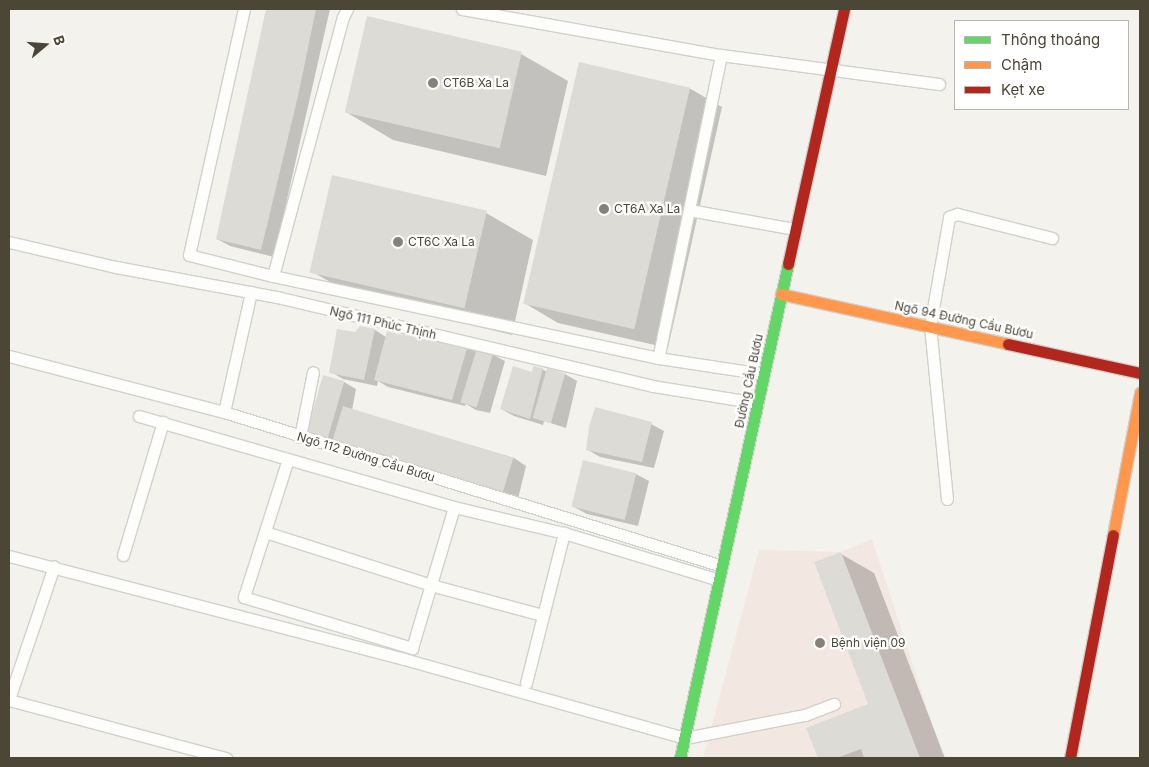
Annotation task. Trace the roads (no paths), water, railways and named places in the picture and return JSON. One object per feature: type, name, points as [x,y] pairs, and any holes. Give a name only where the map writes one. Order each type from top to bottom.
[{"type":"main road","name":"Đường Cầu Bươu","points":[[680,758],[844,9]]},
{"type":"main road","name":"Ngõ 94 Đường Cầu Bươu","points":[[781,294],[1140,373]]},
{"type":"main road","points":[[1070,758],[1140,392]]},
{"type":"lane","points":[[244,9],[189,255],[273,276],[658,358],[764,374]]},
{"type":"lane","points":[[273,276],[342,17],[347,9]]},
{"type":"lane","points":[[462,9],[720,55],[939,84]]},
{"type":"lane","points":[[658,358],[720,55]]},
{"type":"lane","points":[[689,210],[795,229]]},
{"type":"lane","points":[[948,499],[930,326],[949,216],[957,214],[1052,238]]},
{"type":"lane","name":"Ngõ 111 Phúc Thịnh","points":[[9,242],[116,267],[251,292],[653,386],[758,403]]},
{"type":"lane","points":[[224,412],[251,292]]},
{"type":"lane","name":"Ngõ 112 Đường Cầu Bươu","points":[[9,356],[224,412],[722,566]]},
{"type":"lane","points":[[300,437],[313,372]]},
{"type":"lane","points":[[139,416],[454,507],[564,533],[719,580]]},
{"type":"lane","points":[[124,555],[163,422]]},
{"type":"lane","points":[[288,458],[244,597],[412,648],[454,507]]},
{"type":"lane","points":[[265,532],[431,585],[542,615]]},
{"type":"lane","points":[[526,683],[564,533]]},
{"type":"lane","points":[[9,556],[54,566],[404,659],[684,738],[805,715],[834,704]]},
{"type":"lane","points":[[54,566],[9,699],[226,758]]},
{"type":"place","name":"CT6B Xa La","points":[[433,83]]},
{"type":"place","name":"CT6A Xa La","points":[[604,209]]},
{"type":"place","name":"CT6C Xa La","points":[[398,242]]},
{"type":"place","name":"Bệnh viện 09","points":[[820,643]]}]
